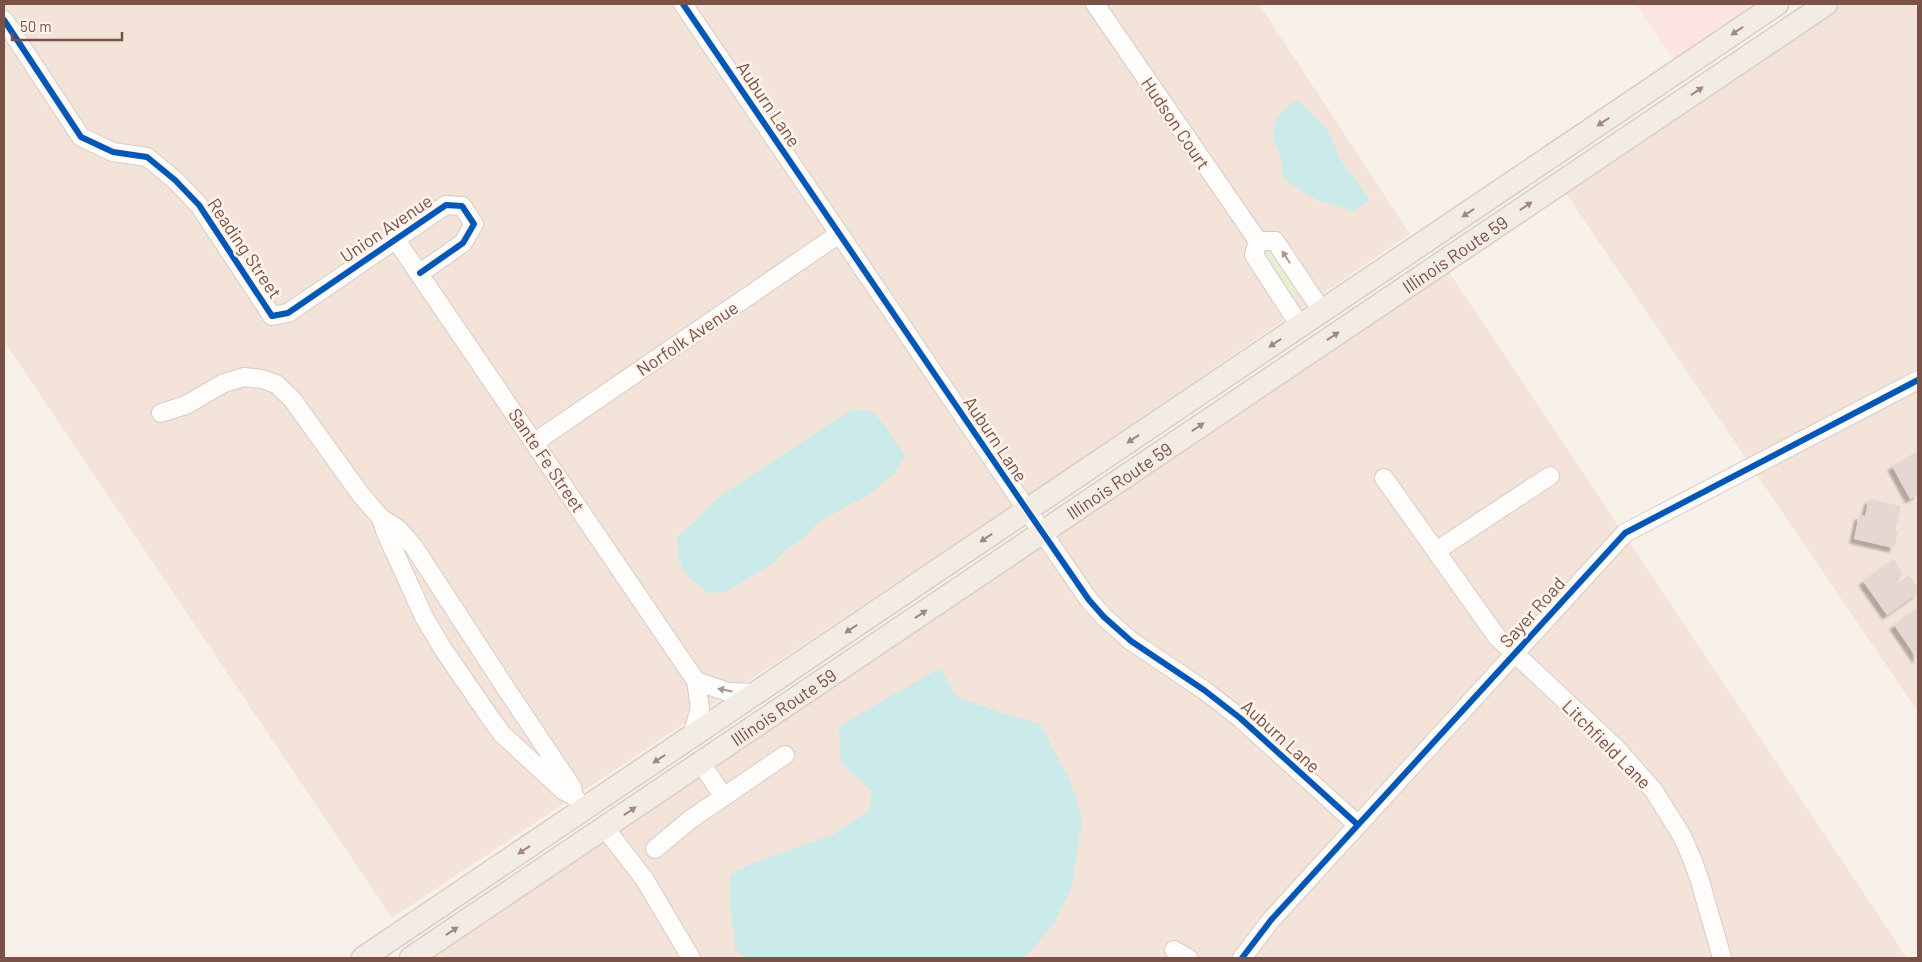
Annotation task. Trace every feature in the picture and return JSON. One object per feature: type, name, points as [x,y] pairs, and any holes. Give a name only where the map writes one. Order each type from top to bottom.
[{"type":"main road","name":"Illinois Route 59","points":[[363,958],[579,803],[692,736],[1778,4]]},
{"type":"main road","name":"Illinois Route 59","points":[[411,958],[1826,4]]},
{"type":"street","name":"Auburn Lane","points":[[683,4],[1089,600],[1131,641],[1204,690],[1240,718],[1358,825]]},
{"type":"street","name":"Hudson Court","points":[[1095,4],[1258,241]]},
{"type":"street","name":"Reading Street","points":[[4,20],[81,137],[114,152],[147,157],[175,180],[200,205],[272,316]]},
{"type":"street","name":"Union Avenue","points":[[272,316],[288,313],[446,206],[462,206],[474,224],[463,243],[420,273]]},
{"type":"street","name":"Norfolk Avenue","points":[[535,442],[839,234]]},
{"type":"street","name":"Sante Fe Street","points":[[396,240],[696,681],[700,708],[692,736]]},
{"type":"street","points":[[1300,326],[1254,255],[1258,241],[1275,241],[1322,311]]},
{"type":"street","points":[[161,413],[186,405],[224,383],[244,377],[262,379],[276,384],[292,398],[361,495],[381,518],[398,528],[414,548],[572,787],[579,803]]},
{"type":"street","name":"Sayer Road","points":[[1242,958],[1271,920],[1625,533],[1918,380]]},
{"type":"street","points":[[1436,552],[1550,476]]},
{"type":"street","name":"Litchfield Lane","points":[[1384,478],[1497,637],[1615,747],[1654,791],[1682,836],[1693,861],[1722,958]]},
{"type":"street","points":[[381,518],[424,617],[443,649],[489,716],[502,734],[579,803]]},
{"type":"street","points":[[696,681],[728,692],[755,693]]},
{"type":"street","points":[[655,849],[723,796],[785,755]]},
{"type":"street","points":[[701,763],[723,796]]},
{"type":"street","points":[[604,828],[645,880],[691,958]]},
{"type":"shaded area","points":[[4,4],[1259,4],[1410,234],[1010,507],[392,918],[4,341]]},
{"type":"shaded area","points":[[1636,4],[1764,4],[1676,64]]},
{"type":"shaded area","points":[[1833,4],[1918,4],[1918,712],[1563,189]]},
{"type":"shaded area","points":[[1449,272],[1907,958],[427,958]]},
{"type":"green space","points":[[1270,248],[1298,289],[1294,295],[1289,294],[1262,255],[1265,249]]},
{"type":"water","points":[[1298,100],[1327,129],[1344,167],[1355,178],[1370,201],[1351,212],[1341,207],[1321,202],[1292,185],[1286,179],[1281,168],[1281,157],[1275,143],[1274,129],[1275,123],[1282,112]]},
{"type":"water","points":[[851,410],[871,410],[885,426],[905,456],[896,472],[867,496],[816,524],[803,538],[787,549],[773,563],[726,592],[709,593],[693,581],[684,570],[678,557],[677,537],[720,496]]},
{"type":"water","points":[[940,668],[957,697],[1040,724],[1070,781],[1082,818],[1072,886],[1054,924],[1026,956],[1022,958],[744,958],[735,949],[730,898],[730,875],[753,863],[832,835],[869,811],[872,791],[841,763],[839,726]]},
{"type":"building","points":[[1918,451],[1918,494],[1910,499],[1892,466]]},
{"type":"building","points":[[1869,499],[1901,506],[1895,530],[1898,531],[1894,548],[1854,539],[1859,515],[1865,516]]},
{"type":"building","points":[[1894,559],[1903,574],[1896,578],[1899,582],[1909,575],[1918,588],[1918,593],[1887,615],[1863,581]]},
{"type":"building","points":[[1918,608],[1918,660],[1894,625]]},
{"type":"cycle path","points":[[683,4],[1089,600],[1104,617],[1131,641],[1204,690],[1240,718],[1358,825]]},
{"type":"cycle path","points":[[4,20],[81,137],[113,152],[147,157],[175,180],[199,205],[272,316],[288,313],[446,205],[462,206],[474,224],[463,243],[420,273]]},
{"type":"cycle path","points":[[1242,958],[1271,920],[1625,533],[1918,380]]}]
